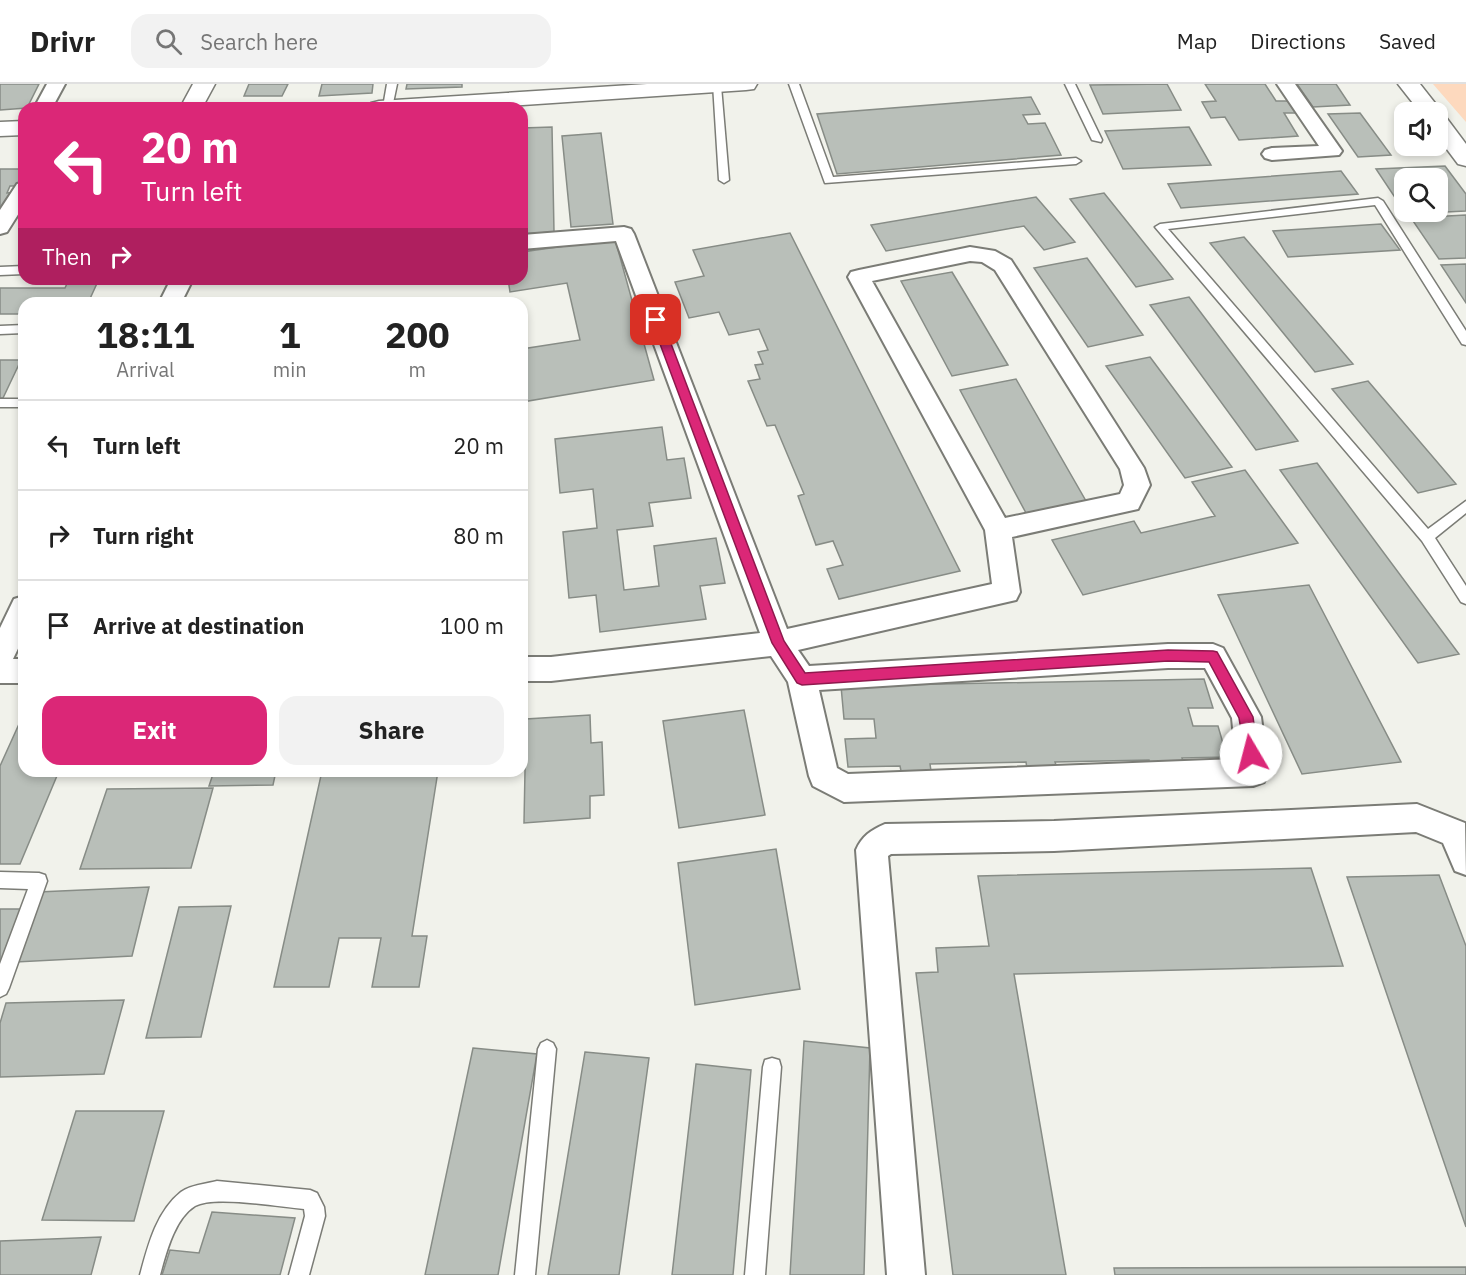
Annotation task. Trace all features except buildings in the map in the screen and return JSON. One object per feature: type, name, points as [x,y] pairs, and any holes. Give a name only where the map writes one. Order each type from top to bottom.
[{"type":"street","points":[[46,102],[56,84]]},
{"type":"street","points":[[194,102],[204,84]]},
{"type":"street","points":[[520,102],[635,88],[746,84]]},
{"type":"street","points":[[1272,154],[1332,151],[1286,84]]},
{"type":"street","points":[[1409,84],[1423,102]]},
{"type":"street","points":[[0,129],[18,128]]},
{"type":"street","points":[[1448,135],[1466,159]]},
{"type":"street","points":[[0,227],[18,198]]},
{"type":"street","points":[[528,242],[624,234],[778,643],[802,679],[824,776],[844,788],[1253,772],[1246,717],[1213,656],[1168,656],[802,679]]},
{"type":"street","points":[[528,669],[551,669],[778,643],[1006,592],[998,530],[859,277],[970,254],[987,256],[1003,265],[1132,468],[1137,485],[1129,502],[998,530]]},
{"type":"street","points":[[0,657],[18,620]]},
{"type":"street","points":[[0,671],[18,671]]},
{"type":"street","points":[[906,1275],[872,850],[885,839],[1054,836],[1417,818],[1454,833],[1466,860]]},
{"type":"lane","points":[[389,102],[392,84]]},
{"type":"lane","points":[[794,84],[829,181],[1077,161]]},
{"type":"lane","points":[[1070,84],[1097,140]]},
{"type":"lane","points":[[716,86],[724,180]]},
{"type":"lane","points":[[1466,341],[1378,201],[1160,227],[1427,537],[1466,598]]},
{"type":"lane","points":[[0,271],[18,270]]},
{"type":"lane","points":[[0,330],[18,329]]},
{"type":"lane","points":[[0,403],[18,403]]},
{"type":"lane","points":[[1427,537],[1466,506]]},
{"type":"lane","points":[[0,880],[39,881],[0,988]]},
{"type":"lane","points":[[525,1275],[547,1049]]},
{"type":"lane","points":[[755,1275],[772,1067]]},
{"type":"lane","points":[[150,1275],[158,1246],[170,1219],[189,1198],[217,1191],[310,1200],[315,1207],[315,1216],[299,1275]]},
{"type":"shaded area","points":[[1433,84],[1466,84],[1466,122]]},
{"type":"route","points":[[656,320],[778,643],[802,679],[1168,656],[1213,656],[1246,717],[1251,754]]}]
